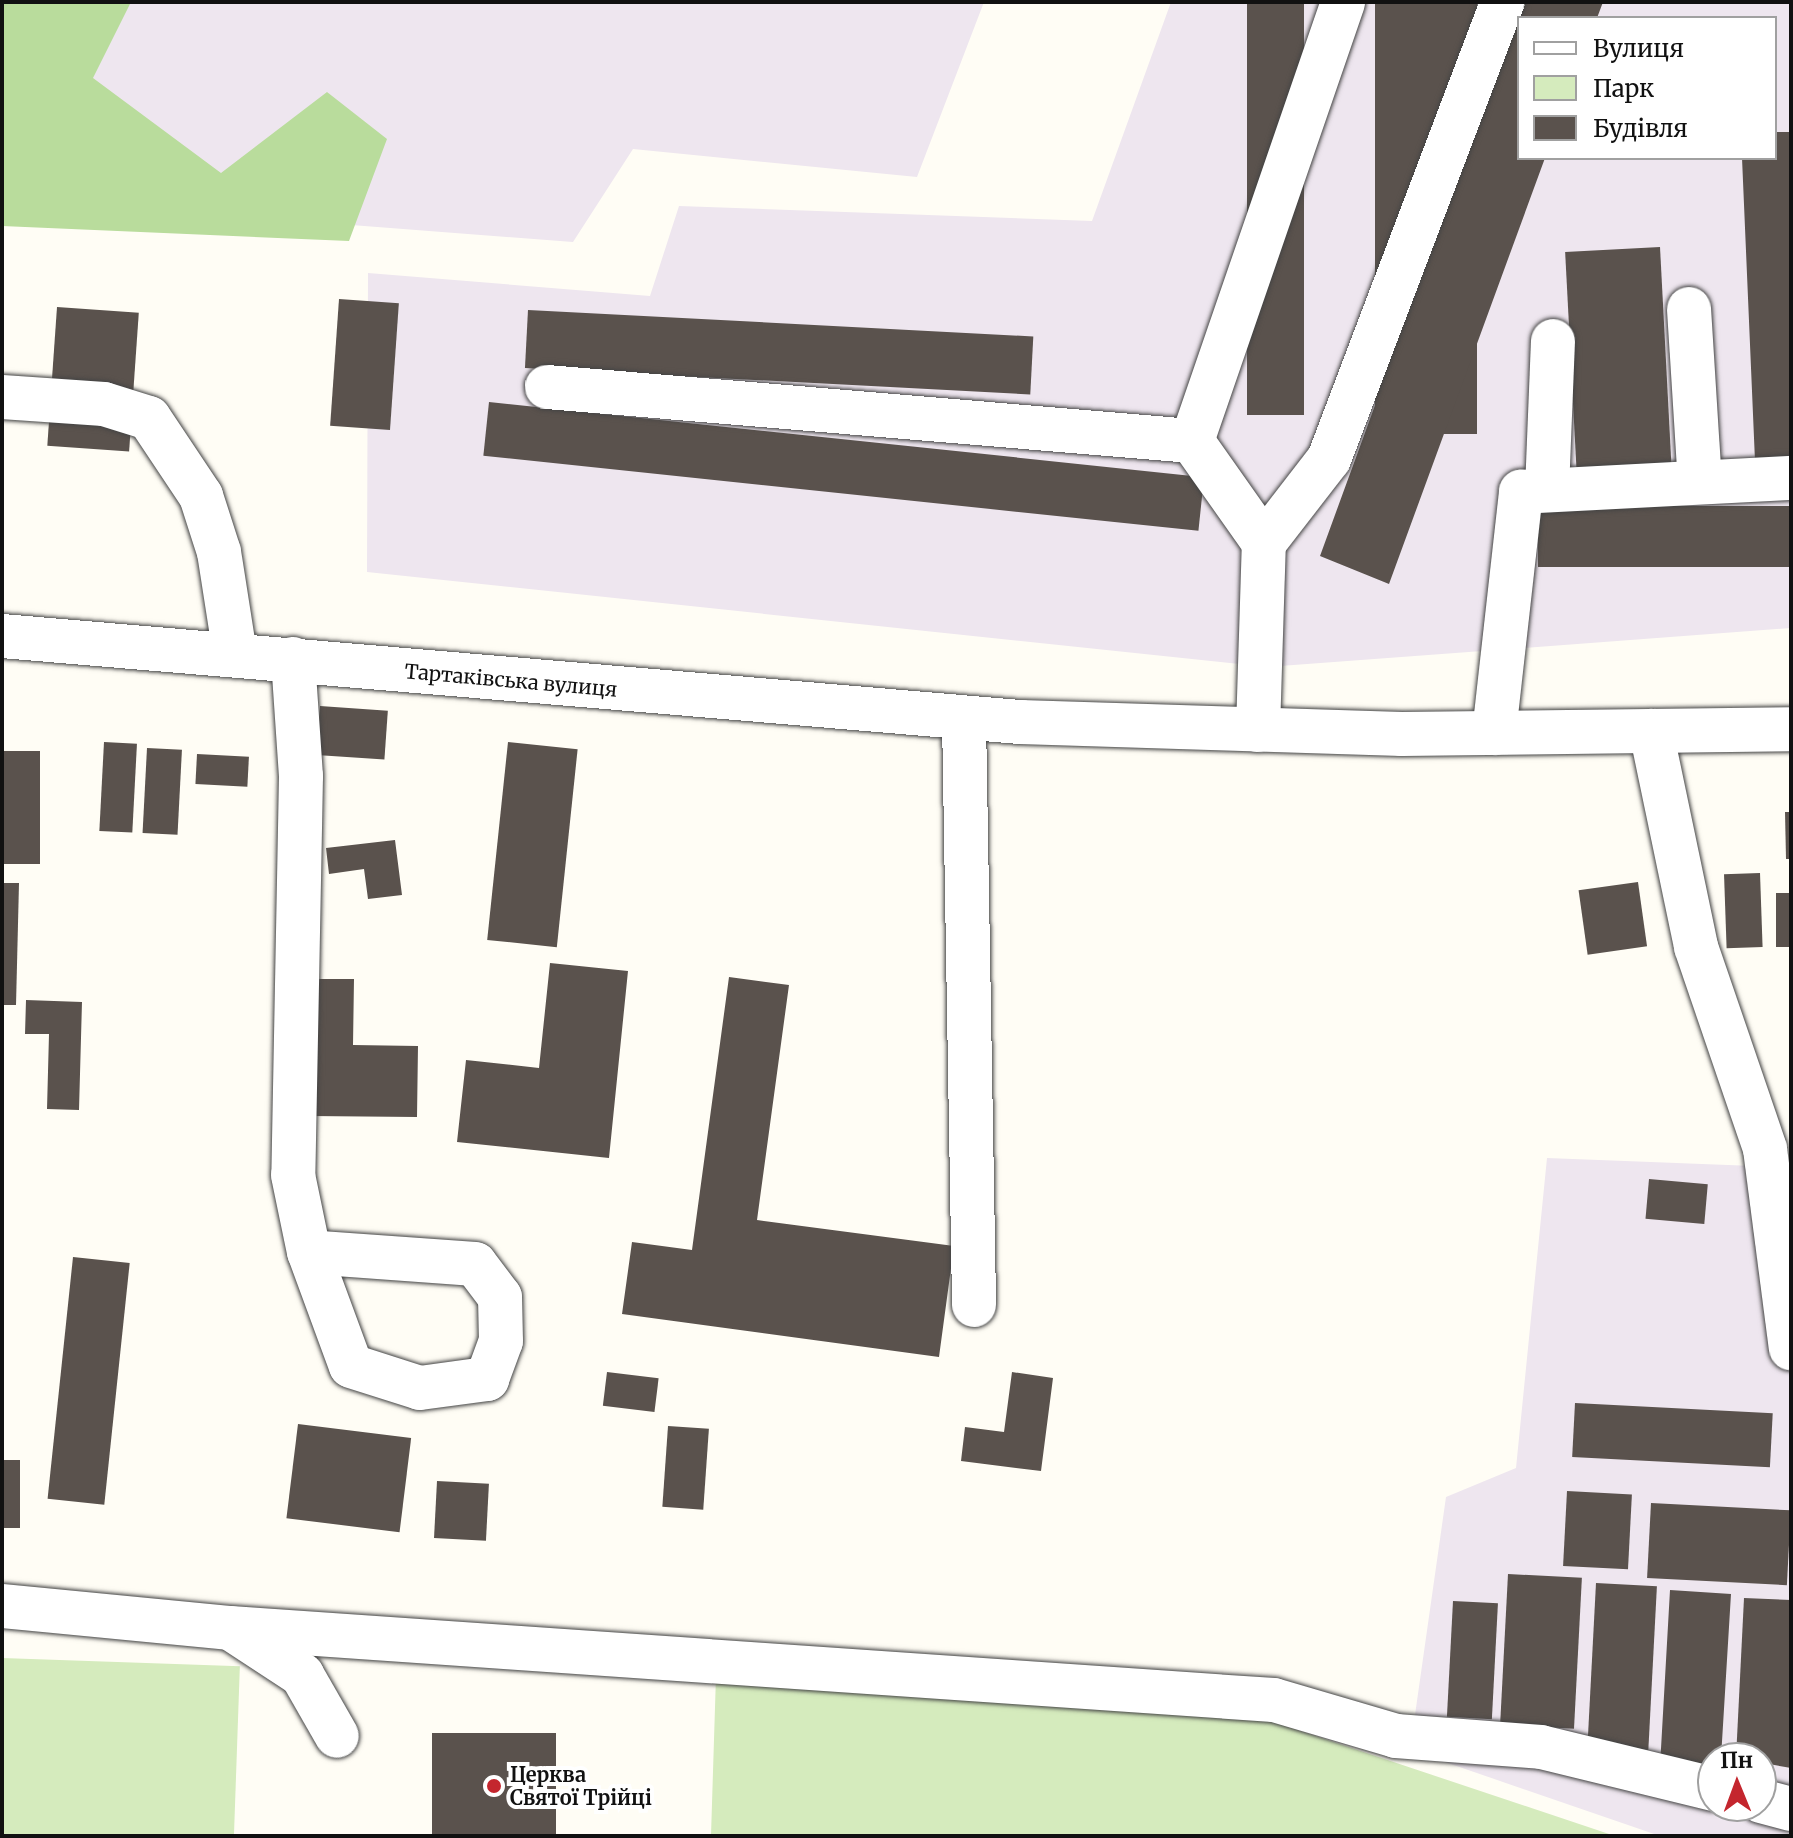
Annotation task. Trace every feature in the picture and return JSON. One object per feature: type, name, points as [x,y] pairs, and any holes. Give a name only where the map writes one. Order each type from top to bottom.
[{"type":"street","points":[[1192,441],[1343,2]]},
{"type":"street","points":[[1258,730],[1264,543],[1329,459],[1503,2]]},
{"type":"street","points":[[1689,309],[1700,482]]},
{"type":"street","points":[[1547,490],[1553,341]]},
{"type":"street","points":[[547,387],[1192,441],[1264,543]]},
{"type":"street","points":[[2,397],[104,404],[149,418],[201,496],[221,565],[235,654]]},
{"type":"street","points":[[1494,733],[1521,492],[1791,478]]},
{"type":"street","name":"Тартаківська вулиця","points":[[2,636],[1020,722],[1258,730],[1494,733],[1791,729]]},
{"type":"street","points":[[293,659],[301,776],[293,1175],[309,1252],[351,1366],[420,1388],[487,1379],[501,1341],[500,1297],[475,1264],[309,1252]]},
{"type":"street","points":[[964,718],[974,1305]]},
{"type":"street","points":[[1651,731],[1696,947],[1765,1149],[1791,1348]]},
{"type":"street","points":[[2,1606],[230,1628],[1274,1700],[1396,1736],[1541,1747],[1697,1785]]},
{"type":"street","points":[[230,1628],[302,1675],[337,1736]]},
{"type":"shaded area","points":[[2,2],[984,2],[917,177],[633,149],[573,242],[2,198]]},
{"type":"shaded area","points":[[1171,2],[1791,2],[1791,628],[1268,667],[367,572],[368,273],[650,296],[679,206],[1092,221]]},
{"type":"shaded area","points":[[1547,1158],[1781,1167],[1791,1221],[1791,1836],[1660,1836],[1410,1750],[1446,1497],[1516,1468]]},
{"type":"green space","points":[[2,2],[131,2],[93,78],[221,173],[327,92],[387,139],[349,241],[2,226]]},
{"type":"green space","points":[[2,1658],[240,1666],[234,1836],[2,1836]]},
{"type":"green space","points":[[716,1675],[1238,1710],[1615,1836],[711,1836]]},
{"type":"building","points":[[1247,2],[1304,2],[1304,415],[1247,415]]},
{"type":"building","points":[[1375,2],[1477,2],[1477,434],[1375,434]]},
{"type":"building","points":[[1522,2],[1603,2],[1598,16],[1517,16],[1517,160],[1544,160],[1389,584],[1320,556]]},
{"type":"building","points":[[1777,132],[1791,132],[1791,459],[1755,461],[1742,160],[1777,160]]},
{"type":"building","points":[[1660,247],[1671,463],[1576,468],[1565,252]]},
{"type":"building","points":[[339,299],[399,303],[390,430],[330,426]]},
{"type":"building","points":[[57,307],[139,313],[129,451],[47,446]]},
{"type":"building","points":[[528,310],[1033,336],[1030,394],[525,368]]},
{"type":"building","points":[[489,402],[1204,477],[1198,531],[483,456]]},
{"type":"building","points":[[1538,506],[1791,506],[1791,567],[1538,567]]},
{"type":"building","points":[[320,706],[388,711],[384,760],[317,755]]},
{"type":"building","points":[[104,742],[137,744],[132,833],[99,831]]},
{"type":"building","points":[[508,742],[578,749],[557,947],[487,940]]},
{"type":"building","points":[[147,748],[182,750],[178,835],[143,833]]},
{"type":"building","points":[[2,751],[40,751],[40,864],[2,864]]},
{"type":"building","points":[[197,754],[249,757],[247,787],[195,784]]},
{"type":"building","points":[[1785,812],[1791,812],[1791,859],[1786,859]]},
{"type":"building","points":[[395,840],[402,895],[368,899],[364,869],[329,874],[326,848]]},
{"type":"building","points":[[1760,873],[1763,947],[1727,948],[1724,874]]},
{"type":"building","points":[[1638,882],[1647,946],[1588,955],[1579,890]]},
{"type":"building","points":[[2,883],[19,883],[16,1005],[2,1005]]},
{"type":"building","points":[[1776,893],[1791,893],[1791,947],[1776,947]]},
{"type":"building","points":[[550,963],[628,971],[609,1158],[457,1142],[466,1060],[539,1068]]},
{"type":"building","points":[[729,977],[789,985],[757,1220],[954,1246],[939,1357],[622,1314],[632,1242],[692,1250]]},
{"type":"building","points":[[312,979],[354,979],[353,1045],[418,1046],[417,1117],[310,1116]]},
{"type":"building","points":[[26,1000],[82,1002],[79,1110],[47,1109],[49,1034],[25,1034]]},
{"type":"building","points":[[1649,1179],[1708,1184],[1704,1224],[1646,1219]]},
{"type":"building","points":[[73,1257],[130,1263],[104,1505],[48,1499]]},
{"type":"building","points":[[607,1372],[659,1378],[654,1412],[603,1406]]},
{"type":"building","points":[[1012,1372],[1053,1378],[1041,1471],[961,1461],[965,1427],[1004,1432]]},
{"type":"building","points":[[1575,1403],[1773,1413],[1770,1467],[1572,1457]]},
{"type":"building","points":[[298,1424],[411,1438],[400,1532],[286,1518]]},
{"type":"building","points":[[668,1426],[709,1429],[703,1510],[662,1507]]},
{"type":"building","points":[[2,1460],[20,1460],[20,1528],[2,1528]]},
{"type":"building","points":[[437,1481],[489,1484],[486,1541],[434,1538]]},
{"type":"building","points":[[1567,1491],[1632,1494],[1628,1569],[1563,1566]]},
{"type":"building","points":[[1651,1503],[1791,1510],[1787,1585],[1647,1578]]},
{"type":"building","points":[[1508,1574],[1582,1578],[1574,1729],[1500,1725]]},
{"type":"building","points":[[1596,1583],[1657,1586],[1648,1750],[1587,1747]]},
{"type":"building","points":[[1670,1590],[1731,1594],[1722,1742],[1697,1742],[1697,1768],[1660,1766]]},
{"type":"building","points":[[1744,1598],[1791,1600],[1791,1768],[1777,1765],[1777,1742],[1737,1742]]},
{"type":"building","points":[[1453,1601],[1498,1603],[1492,1719],[1447,1717]]},
{"type":"building","name":"Церква Святої Трійці","points":[[432,1733],[556,1733],[556,1836],[432,1836]]},
{"type":"place","name":"Церква Святої Трійці","points":[[494,1786]]}]
